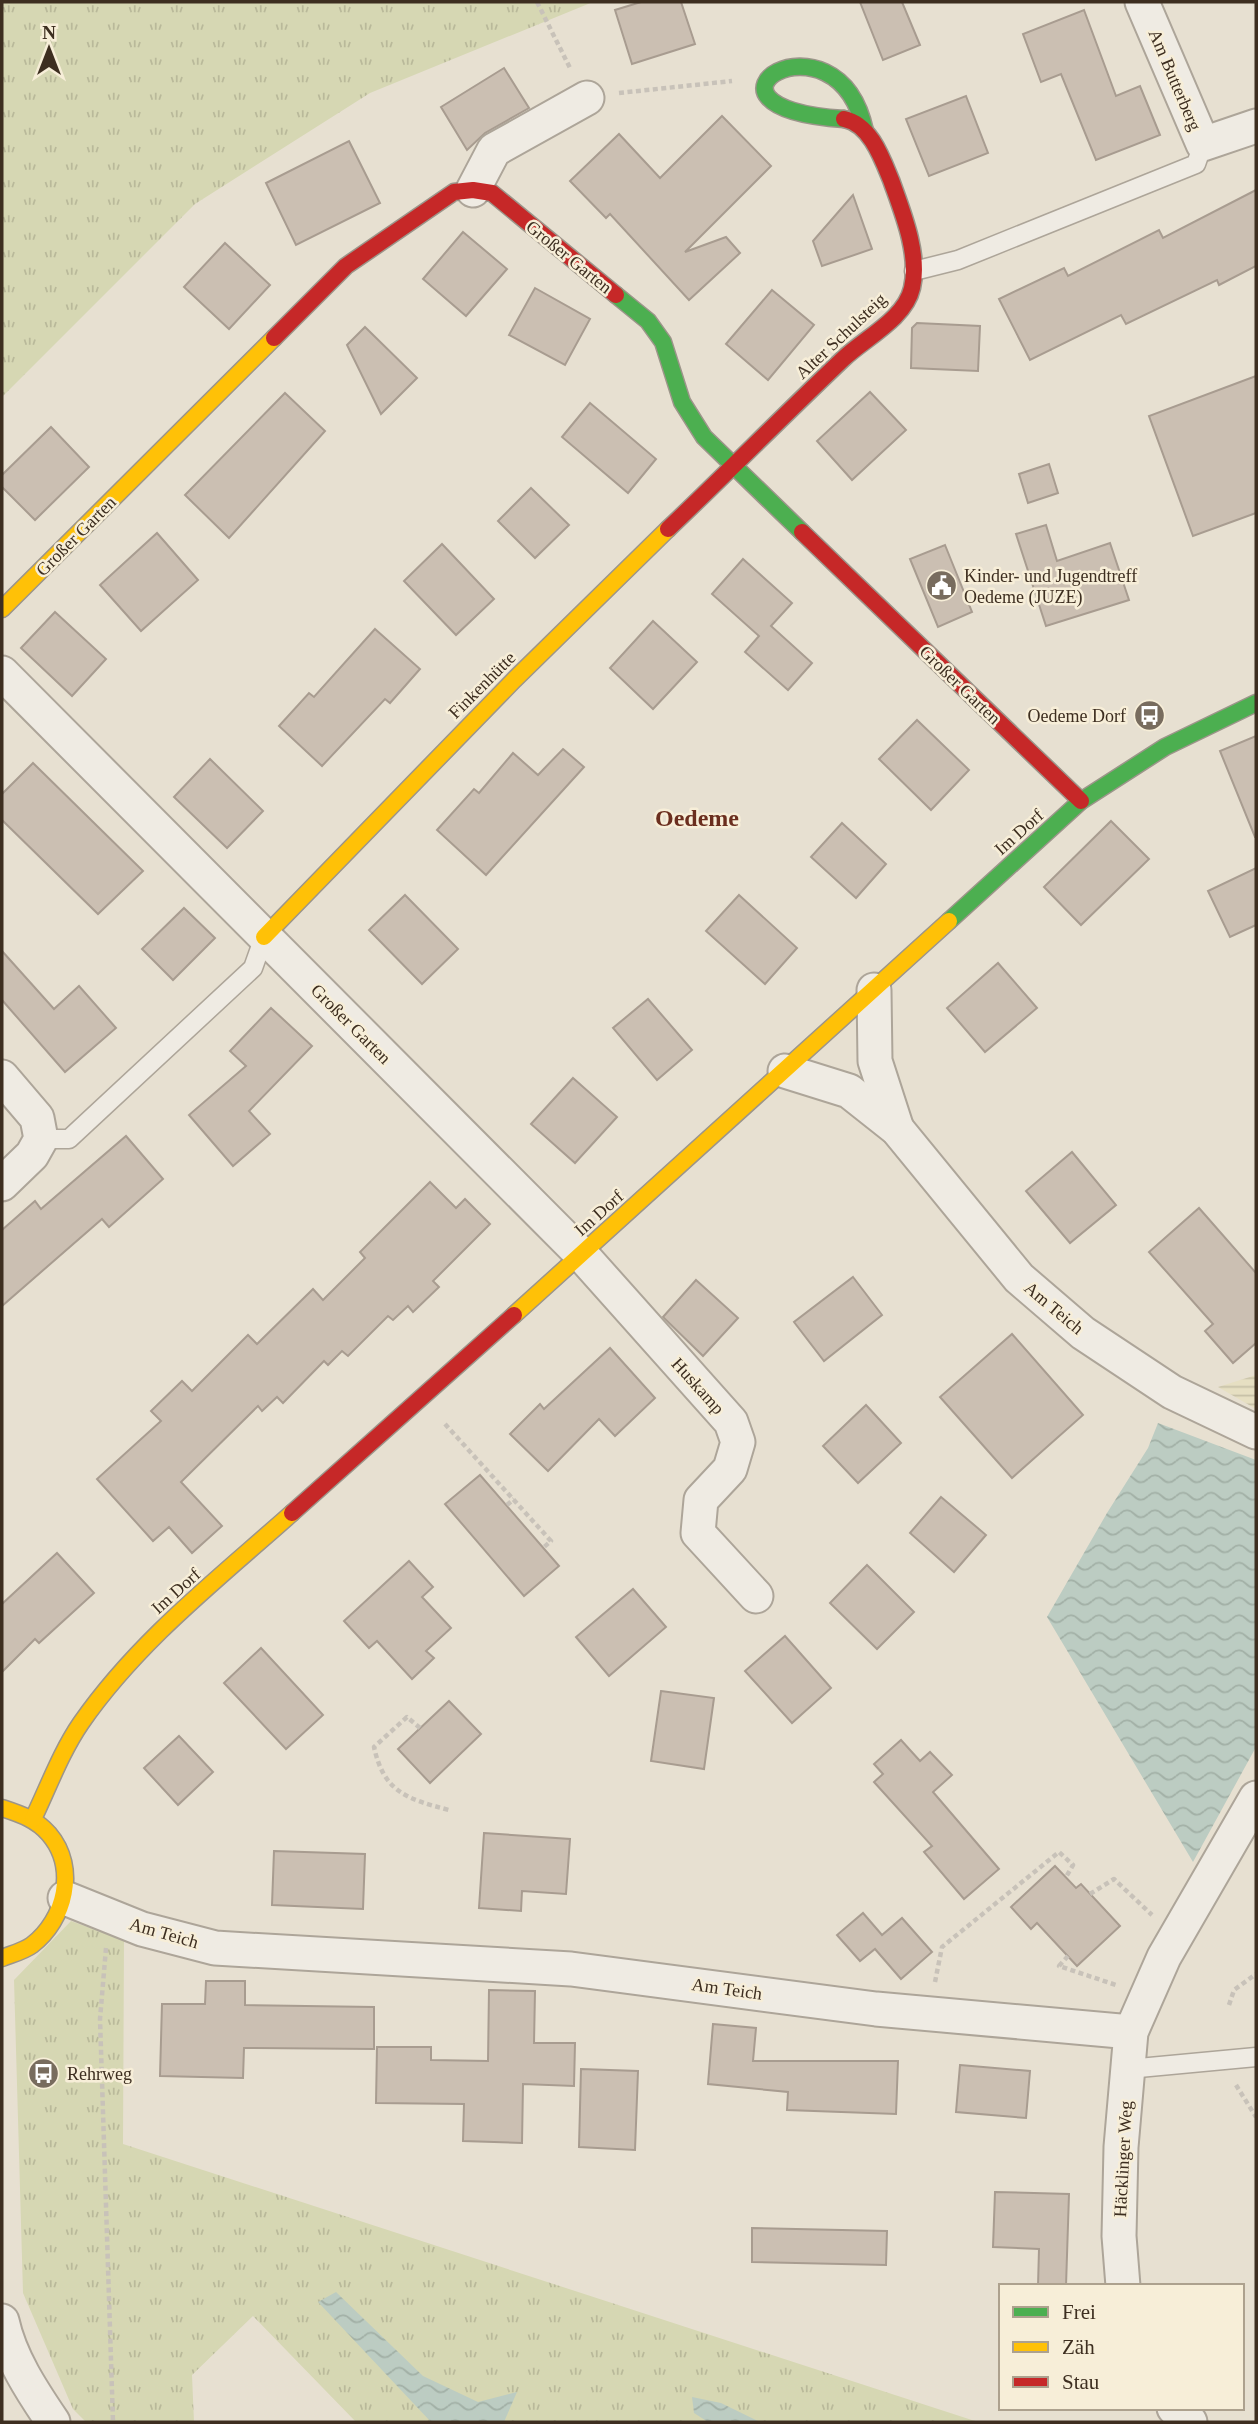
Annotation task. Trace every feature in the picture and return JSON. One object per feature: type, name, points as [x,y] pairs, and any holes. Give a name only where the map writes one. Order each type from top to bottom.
[{"type":"street","name":"Am Butterberg","points":[[1142,2],[1203,144],[1256,126]]},
{"type":"street","points":[[766,59],[765,77],[771,94],[799,114],[856,122],[865,131]]},
{"type":"street","name":"Alter Schulsteig","points":[[734,467],[845,357],[901,307],[913,288],[912,249],[898,195],[865,131],[863,111],[847,68]]},
{"type":"street","points":[[473,190],[494,150],[587,98]]},
{"type":"street","name":"Großer Garten","points":[[2,609],[346,266],[454,192],[473,190],[492,193],[648,321],[663,342],[682,402],[704,437],[1081,801]]},
{"type":"street","name":"Finkenhütte","points":[[264,937],[514,680],[734,467]]},
{"type":"street","name":"Großer Garten","points":[[2,673],[582,1255]]},
{"type":"street","name":"Im Dorf","points":[[33,1819],[79,1726],[114,1679],[164,1627],[582,1255],[1081,801],[1165,747],[1256,703]]},
{"type":"street","name":"Am Teich","points":[[874,990],[875,1061],[897,1129]]},
{"type":"street","name":"Am Teich","points":[[785,1071],[849,1091],[897,1129],[1019,1278],[1083,1333],[1172,1392],[1256,1432]]},
{"type":"street","points":[[2,1077],[37,1118],[41,1139],[33,1155],[2,1184]]},
{"type":"street","name":"Huskamp","points":[[582,1255],[731,1422],[738,1442],[730,1469],[701,1500],[698,1533],[756,1597]]},
{"type":"street","points":[[1130,2032],[1175,1937],[1256,1798]]},
{"type":"street","points":[[2,1808],[33,1819],[54,1841],[65,1868],[65,1898],[56,1922],[40,1942],[17,1955],[2,1958]]},
{"type":"street","name":"Am Teich","points":[[65,1898],[142,1930],[215,1948],[571,1969],[928,2014],[1130,2032]]},
{"type":"street","name":"Häcklinger Weg","points":[[1124,2284],[1119,2236],[1130,2032]]},
{"type":"street","points":[[3,2334],[29,2386],[53,2422]]},
{"type":"street","points":[[1176,2410],[1190,2422]]},
{"type":"lane","points":[[914,271],[958,261],[1196,164],[1203,144]]},
{"type":"lane","points":[[41,1139],[69,1139],[253,968],[264,937]]},
{"type":"lane","points":[[1128,2069],[1256,2057]]},
{"type":"path","points":[[537,2],[587,98],[659,86],[765,77]]},
{"type":"path","points":[[421,1398],[551,1541],[544,1548]]},
{"type":"path","points":[[507,1505],[514,1499]]},
{"type":"path","points":[[420,1728],[407,1717],[398,1722],[374,1747],[379,1771],[407,1799],[449,1811]]},
{"type":"path","points":[[928,2014],[942,1947],[1059,1852],[1073,1865],[1066,1877]]},
{"type":"path","points":[[1090,1894],[1114,1879],[1175,1937]]},
{"type":"path","points":[[108,1916],[100,2020],[113,2422]]},
{"type":"path","points":[[1068,1956],[1059,1966],[1147,1996]]},
{"type":"path","points":[[1229,2006],[1234,1990],[1256,1974]]},
{"type":"path","points":[[1233,2081],[1256,2117]]},
{"type":"shaded area","points":[[1256,1375],[1256,1409],[1218,1387]]},
{"type":"green space","points":[[2,2],[593,2],[370,93],[195,204],[2,397]]},
{"type":"green space","points":[[71,1921],[124,1940],[123,2144],[978,2422],[356,2422],[253,2316],[192,2375],[194,2422],[86,2422],[73,2409],[23,2293],[14,1980]]},
{"type":"water","points":[[1158,1423],[1256,1460],[1256,1747],[1193,1862],[1047,1617],[1148,1448]]},
{"type":"water","points":[[336,2292],[423,2376],[478,2402],[517,2392],[504,2422],[431,2422],[318,2302]]},
{"type":"water","points":[[692,2397],[721,2403],[760,2422],[708,2422],[694,2413]]},
{"type":"building","points":[[641,2],[681,2],[695,44],[632,64],[615,10]]},
{"type":"building","points":[[860,2],[902,2],[920,45],[883,60]]},
{"type":"building","points":[[1084,10],[1116,96],[1140,86],[1160,135],[1096,160],[1061,74],[1041,82],[1023,34]]},
{"type":"building","points":[[504,68],[529,108],[485,133],[467,150],[441,107]]},
{"type":"building","points":[[966,96],[988,153],[929,176],[906,119]]},
{"type":"building","points":[[722,116],[771,166],[685,252],[726,237],[740,253],[689,300],[610,214],[606,218],[570,181],[619,134],[660,178]]},
{"type":"building","points":[[349,141],[380,203],[296,245],[266,183]]},
{"type":"building","points":[[1256,190],[1256,266],[1219,285],[1217,280],[1126,324],[1121,315],[1030,360],[999,299],[1064,268],[1068,276],[1159,230],[1163,238]]},
{"type":"building","points":[[853,195],[872,249],[822,266],[813,241]]},
{"type":"building","points":[[463,232],[507,269],[466,316],[423,279]]},
{"type":"building","points":[[225,243],[270,285],[229,329],[184,287]]},
{"type":"building","points":[[535,288],[590,319],[565,365],[509,335]]},
{"type":"building","points":[[772,290],[814,325],[768,380],[726,344]]},
{"type":"building","points":[[917,323],[980,326],[978,371],[911,368],[912,328]]},
{"type":"building","points":[[365,327],[417,378],[381,414],[347,345]]},
{"type":"building","points":[[1256,376],[1256,513],[1193,536],[1149,416]]},
{"type":"building","points":[[870,392],[906,430],[852,480],[817,441]]},
{"type":"building","points":[[285,393],[325,431],[229,538],[185,495]]},
{"type":"building","points":[[590,403],[656,459],[628,493],[562,437]]},
{"type":"building","points":[[51,427],[89,467],[35,520],[2,487],[2,475]]},
{"type":"building","points":[[1049,464],[1058,493],[1028,503],[1019,474]]},
{"type":"building","points":[[531,488],[569,525],[535,558],[498,521]]},
{"type":"building","points":[[1046,525],[1057,561],[1110,543],[1129,600],[1046,626],[1016,534]]},
{"type":"building","points":[[157,533],[198,580],[141,631],[100,585]]},
{"type":"building","points":[[442,544],[494,599],[456,635],[404,581]]},
{"type":"building","name":"Kinder- und Jugendtreff Oedeme (JUZE)","points":[[945,545],[972,612],[938,627],[910,559]]},
{"type":"building","points":[[743,559],[792,603],[771,626],[812,663],[788,690],[745,652],[759,636],[712,594]]},
{"type":"building","points":[[55,612],[106,659],[72,696],[21,648]]},
{"type":"building","points":[[653,621],[697,662],[653,709],[610,668]]},
{"type":"building","points":[[375,629],[420,669],[390,703],[385,699],[322,766],[279,726],[309,693],[314,697]]},
{"type":"building","points":[[917,720],[969,770],[931,810],[879,759]]},
{"type":"building","points":[[1256,736],[1256,837],[1255,837],[1220,751]]},
{"type":"building","points":[[563,749],[584,767],[486,875],[437,830],[474,789],[479,793],[513,753],[538,775]]},
{"type":"building","points":[[210,759],[263,811],[227,848],[174,797]]},
{"type":"building","points":[[33,763],[143,871],[98,914],[2,820],[2,794]]},
{"type":"building","points":[[1111,821],[1149,859],[1081,925],[1044,887]]},
{"type":"building","points":[[842,823],[886,864],[856,898],[811,857]]},
{"type":"building","points":[[1256,868],[1256,925],[1230,937],[1208,891]]},
{"type":"building","points":[[405,895],[458,949],[422,984],[369,930]]},
{"type":"building","points":[[739,895],[797,948],[765,984],[706,931]]},
{"type":"building","points":[[184,908],[215,938],[173,980],[142,949]]},
{"type":"building","points":[[2,951],[54,1009],[79,986],[116,1028],[65,1072],[2,1000]]},
{"type":"building","points":[[998,963],[1037,1008],[985,1052],[947,1008]]},
{"type":"building","points":[[648,999],[692,1050],[657,1080],[613,1028]]},
{"type":"building","points":[[271,1008],[312,1046],[249,1111],[270,1134],[233,1166],[189,1115],[246,1066],[230,1051]]},
{"type":"building","points":[[573,1078],[617,1117],[575,1163],[531,1124]]},
{"type":"building","points":[[126,1136],[163,1179],[109,1227],[102,1219],[2,1306],[2,1230],[35,1201],[41,1209]]},
{"type":"building","points":[[1072,1152],[1116,1205],[1070,1243],[1026,1191]]},
{"type":"building","points":[[430,1182],[456,1208],[465,1199],[490,1224],[433,1281],[439,1287],[413,1312],[408,1306],[393,1320],[388,1316],[348,1356],[342,1351],[328,1365],[324,1361],[283,1403],[277,1397],[262,1411],[258,1406],[181,1482],[222,1526],[192,1553],[169,1527],[153,1541],[97,1479],[161,1421],[151,1411],[182,1381],[192,1391],[248,1335],[257,1344],[313,1289],[323,1300],[365,1258],[360,1252]]},
{"type":"building","points":[[1199,1208],[1256,1273],[1256,1343],[1233,1363],[1205,1331],[1213,1324],[1149,1252]]},
{"type":"building","points":[[853,1277],[882,1315],[824,1361],[794,1322]]},
{"type":"building","points":[[696,1280],[738,1318],[703,1356],[663,1317]]},
{"type":"building","points":[[1012,1334],[1083,1415],[1012,1478],[940,1397]]},
{"type":"building","points":[[610,1348],[655,1398],[615,1436],[599,1419],[548,1471],[510,1434],[540,1404],[544,1409]]},
{"type":"building","points":[[866,1405],[901,1443],[858,1483],[823,1446]]},
{"type":"building","points":[[480,1475],[559,1566],[524,1596],[445,1504]]},
{"type":"building","points":[[941,1497],[986,1535],[954,1572],[910,1533]]},
{"type":"building","points":[[57,1553],[94,1593],[39,1643],[35,1639],[2,1672],[2,1604]]},
{"type":"building","points":[[409,1561],[433,1587],[422,1597],[451,1628],[426,1651],[434,1658],[412,1679],[377,1641],[369,1648],[344,1621]]},
{"type":"building","points":[[867,1565],[914,1612],[877,1649],[830,1603]]},
{"type":"building","points":[[633,1589],[666,1627],[609,1676],[576,1637]]},
{"type":"building","points":[[785,1636],[831,1688],[792,1723],[745,1671]]},
{"type":"building","points":[[261,1648],[323,1715],[286,1749],[224,1683]]},
{"type":"building","points":[[661,1691],[714,1698],[704,1769],[651,1761]]},
{"type":"building","points":[[449,1701],[481,1734],[430,1783],[398,1749]]},
{"type":"building","points":[[179,1736],[213,1772],[178,1805],[144,1768]]},
{"type":"building","points":[[901,1740],[920,1761],[930,1752],[952,1775],[933,1792],[999,1869],[964,1899],[924,1852],[932,1846],[874,1782],[883,1774],[874,1764]]},
{"type":"building","points":[[484,1833],[570,1839],[566,1894],[522,1891],[521,1911],[479,1908]]},
{"type":"building","points":[[274,1851],[365,1854],[363,1909],[272,1905]]},
{"type":"building","points":[[1055,1866],[1076,1888],[1081,1884],[1120,1926],[1077,1966],[1037,1923],[1031,1929],[1011,1907]]},
{"type":"building","points":[[863,1913],[882,1935],[902,1918],[932,1952],[901,1979],[875,1949],[860,1961],[837,1935]]},
{"type":"building","points":[[206,1981],[245,1981],[245,2005],[374,2007],[374,2049],[244,2048],[243,2078],[160,2076],[162,2004],[205,2004]]},
{"type":"building","points":[[489,1990],[535,1991],[534,2043],[575,2043],[574,2086],[523,2084],[522,2143],[463,2141],[464,2104],[376,2103],[377,2047],[431,2047],[431,2060],[488,2061]]},
{"type":"building","points":[[713,2024],[756,2028],[753,2061],[898,2061],[896,2114],[787,2110],[788,2092],[708,2084]]},
{"type":"building","points":[[960,2065],[1030,2071],[1026,2118],[956,2112]]},
{"type":"building","points":[[581,2069],[638,2071],[635,2150],[579,2147]]},
{"type":"building","points":[[995,2192],[1069,2194],[1066,2284],[1038,2284],[1039,2249],[993,2247]]},
{"type":"building","points":[[752,2228],[887,2231],[886,2265],[752,2262]]},
{"type":"traffic: fast","points":[[844,119],[793,111],[769,98],[765,83],[778,72],[799,67],[825,72],[849,92],[865,131]]},
{"type":"traffic: fast","points":[[616,295],[648,321],[663,342],[682,402],[704,437],[802,532]]},
{"type":"traffic: fast","points":[[949,921],[1081,801],[1165,747],[1256,703]]},
{"type":"traffic: slow","points":[[2,609],[274,338]]},
{"type":"traffic: slow","points":[[264,937],[514,680],[668,529]]},
{"type":"traffic: slow","points":[[514,1315],[949,921]]},
{"type":"traffic: slow","points":[[33,1819],[67,1746],[103,1693],[180,1612],[292,1513]]},
{"type":"traffic: slow","points":[[2,1808],[33,1821],[49,1834],[58,1848],[65,1877],[64,1893],[53,1922],[29,1947],[2,1958]]},
{"type":"traffic: jam","points":[[668,529],[843,359],[893,319],[908,299],[912,288],[914,261],[900,205],[874,143],[861,128],[844,119]]},
{"type":"traffic: jam","points":[[274,338],[346,266],[454,192],[473,190],[492,193],[616,295]]},
{"type":"traffic: jam","points":[[802,532],[1081,801]]},
{"type":"traffic: jam","points":[[292,1513],[514,1315]]},
{"type":"place","name":"Kinder- und Jugendtreff Oedeme (JUZE)","points":[[941,586]]},
{"type":"place","name":"Oedeme Dorf","points":[[1149,716]]},
{"type":"place","name":"Rehrweg","points":[[44,2074]]},
{"type":"district","name":"Oedeme","points":[[697,818]]}]
